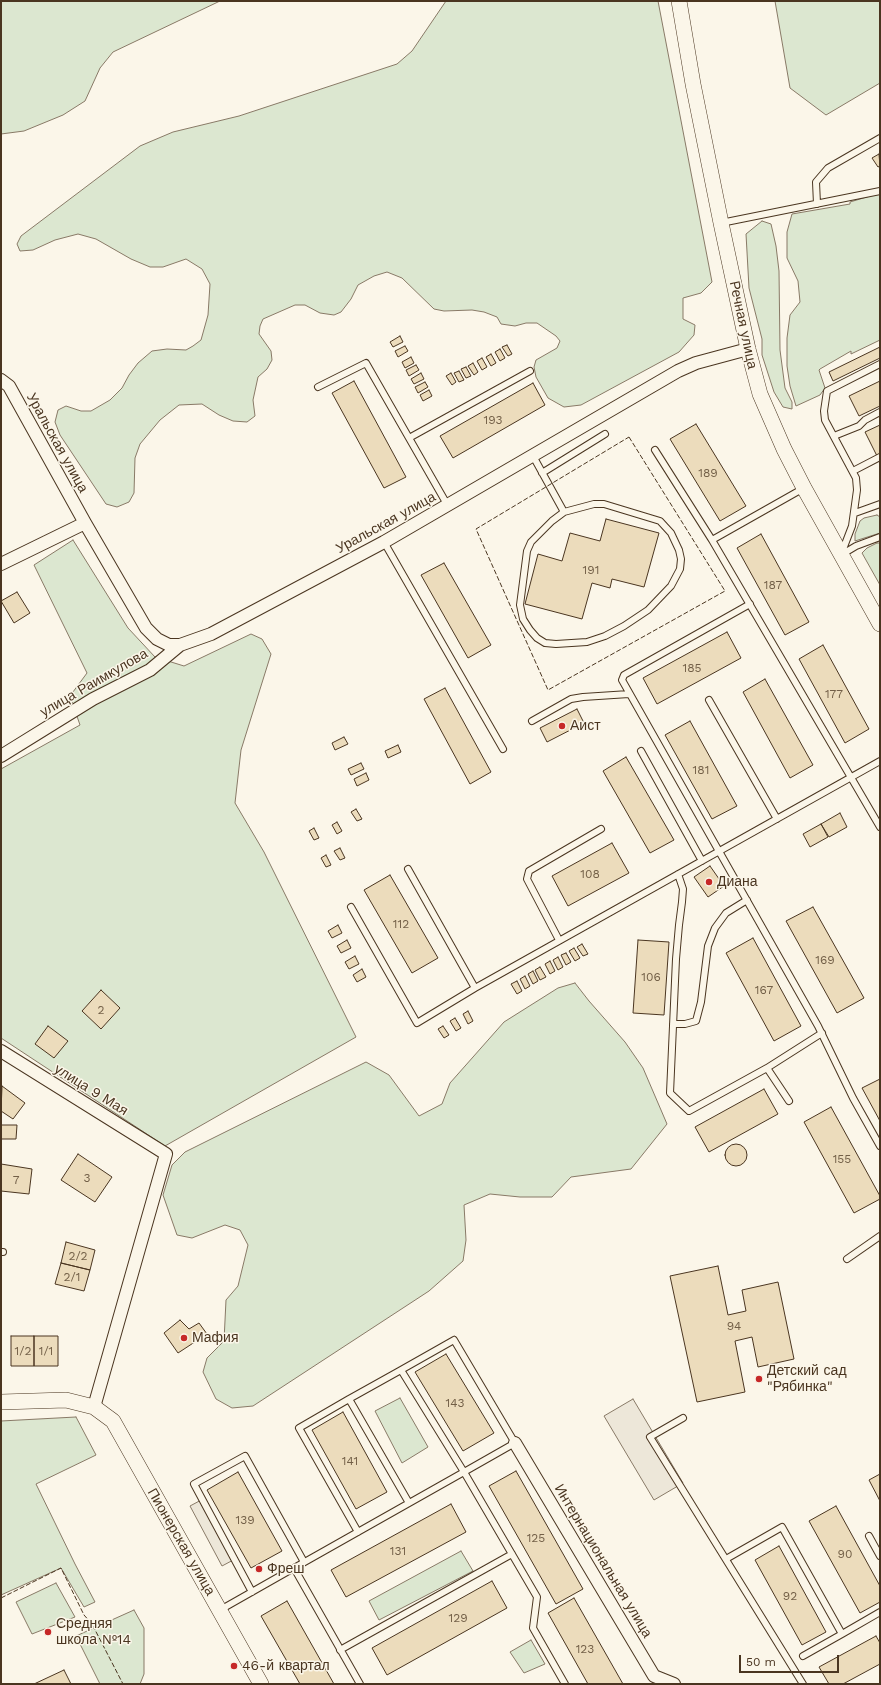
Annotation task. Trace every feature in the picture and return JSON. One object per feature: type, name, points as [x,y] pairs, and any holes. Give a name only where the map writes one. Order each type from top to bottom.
[{"type":"street","name":"Речная улица","points":[[679,1],[693,84],[721,223],[748,349],[760,394],[784,449],[804,488],[880,624]]},
{"type":"street","name":"Уральская улица","points":[[1,380],[9,386],[85,523],[146,628],[157,639],[169,645],[180,645],[211,634],[384,542],[678,371],[702,361],[748,349]]},
{"type":"street","points":[[1,564],[85,523]]},
{"type":"street","name":"улица Раимкулова","points":[[1,756],[93,699],[150,670],[180,645]]},
{"type":"street","name":"улица 9 Мая","points":[[1,1051],[166,1154],[94,1407]]},
{"type":"street","points":[[1,1402],[66,1400],[94,1407]]},
{"type":"street","name":"Пионерская улица","points":[[94,1407],[113,1421],[261,1684]]},
{"type":"street","name":"Интернациональная улица","points":[[515,1443],[654,1676],[674,1684]]},
{"type":"lane","points":[[817,204],[816,182],[828,168],[880,138]]},
{"type":"lane","points":[[721,223],[880,192]]},
{"type":"lane","points":[[318,387],[366,363],[448,506]]},
{"type":"lane","points":[[841,555],[852,526],[855,513],[857,490],[856,478],[826,420],[824,411],[827,391],[880,364]]},
{"type":"lane","points":[[409,438],[530,371]]},
{"type":"lane","points":[[834,436],[859,426],[865,420],[880,412]]},
{"type":"lane","points":[[542,473],[605,434]]},
{"type":"lane","points":[[655,450],[712,540],[880,827]]},
{"type":"lane","points":[[533,456],[564,512]]},
{"type":"lane","points":[[852,471],[880,457]]},
{"type":"lane","points":[[712,540],[804,488]]},
{"type":"lane","points":[[604,504],[660,522],[671,533],[679,550],[681,559],[680,570],[671,586],[648,610],[624,626],[605,636],[587,642],[556,644],[544,643],[530,630],[523,619],[520,605],[527,551],[531,542],[552,521],[564,512],[604,504]]},
{"type":"lane","points":[[855,513],[880,504]]},
{"type":"lane","points":[[841,555],[856,546],[880,537]]},
{"type":"lane","points":[[384,542],[503,749]]},
{"type":"lane","points":[[750,604],[624,675],[622,680],[720,851],[822,1034],[853,1098],[880,1146]]},
{"type":"lane","points":[[532,721],[571,699],[629,694]]},
{"type":"lane","points":[[709,700],[777,819]]},
{"type":"lane","points":[[641,751],[702,860]]},
{"type":"lane","points":[[351,907],[417,1023],[475,988],[880,761]]},
{"type":"lane","points":[[560,940],[527,879],[529,871],[601,830]]},
{"type":"lane","points":[[408,869],[475,988]]},
{"type":"lane","points":[[678,874],[683,889],[679,925],[670,1093],[689,1111],[767,1068],[822,1034]]},
{"type":"lane","points":[[673,1024],[685,1024],[696,1021],[701,1002],[708,946],[715,928],[726,913],[747,900]]},
{"type":"lane","points":[[767,1068],[789,1101]]},
{"type":"lane","points":[[847,1259],[880,1236]]},
{"type":"lane","points":[[220,1610],[304,1562],[358,1532],[515,1443],[454,1340],[299,1428],[358,1532]]},
{"type":"lane","points":[[401,1370],[464,1472],[537,1597],[533,1628],[565,1684]]},
{"type":"lane","points":[[349,1399],[409,1503]]},
{"type":"lane","points":[[683,1418],[650,1437],[803,1684]]},
{"type":"lane","points":[[252,1592],[194,1484],[245,1456],[304,1562]]},
{"type":"lane","points":[[726,1559],[782,1527],[842,1634]]},
{"type":"lane","points":[[869,1536],[880,1556]]},
{"type":"lane","points":[[340,1650],[512,1554]]},
{"type":"lane","points":[[294,1568],[360,1684]]},
{"type":"lane","points":[[803,1656],[880,1612]]},
{"type":"green space","points":[[1,1],[220,1],[113,52],[100,68],[85,101],[63,115],[24,131],[1,134]]},
{"type":"green space","points":[[446,1],[658,1],[712,282],[701,293],[683,298],[683,319],[695,325],[694,335],[679,352],[581,405],[564,407],[548,398],[536,377],[534,367],[536,360],[557,348],[560,341],[556,336],[537,323],[526,323],[515,326],[501,324],[497,317],[484,312],[472,310],[444,311],[434,309],[402,278],[387,272],[374,276],[358,285],[351,299],[341,312],[334,315],[320,313],[305,305],[295,305],[263,319],[259,334],[271,351],[272,360],[267,369],[258,377],[253,400],[255,416],[247,422],[233,421],[219,415],[202,404],[179,405],[160,420],[140,444],[135,458],[134,493],[129,502],[117,507],[106,504],[60,435],[55,422],[58,410],[66,406],[81,411],[91,411],[110,400],[122,388],[138,363],[152,351],[167,349],[186,350],[201,340],[208,315],[210,284],[202,269],[186,259],[163,267],[150,267],[131,259],[96,239],[78,234],[55,240],[33,250],[20,251],[17,244],[21,236],[140,146],[173,132],[239,116],[397,64],[412,51]]},
{"type":"green space","points":[[775,1],[880,1],[880,83],[826,115],[790,88]]},
{"type":"green space","points":[[880,193],[880,340],[851,354],[851,351],[820,369],[819,370],[825,388],[820,395],[796,406],[790,386],[787,366],[787,338],[790,315],[800,302],[798,281],[787,258],[787,232],[792,214],[850,204],[850,202]]},
{"type":"green space","points":[[762,221],[771,224],[776,246],[779,271],[780,350],[785,388],[792,402],[792,409],[783,407],[774,392],[762,355],[762,339],[749,288],[746,234]]},
{"type":"green space","points":[[877,515],[880,517],[880,533],[855,541],[855,534],[860,521],[864,518]]},
{"type":"green space","points":[[73,540],[128,628],[155,657],[184,666],[251,634],[262,639],[271,654],[241,750],[235,803],[264,852],[356,1037],[165,1146],[1,1038],[1,769],[80,725],[70,696],[87,673],[34,565]]},
{"type":"green space","points":[[880,543],[880,585],[862,553],[867,548]]},
{"type":"green space","points":[[575,983],[625,1042],[643,1068],[667,1124],[631,1169],[571,1177],[552,1197],[520,1197],[490,1194],[464,1205],[466,1240],[463,1261],[429,1291],[253,1406],[232,1408],[216,1399],[203,1372],[207,1358],[224,1341],[226,1300],[238,1286],[248,1245],[240,1230],[225,1225],[192,1238],[177,1235],[163,1195],[172,1165],[185,1152],[366,1062],[389,1075],[419,1116],[442,1104],[450,1083],[504,1022],[558,988]]},
{"type":"green space","points":[[400,1398],[428,1447],[402,1463],[375,1411]]},
{"type":"green space","points":[[76,1417],[96,1455],[36,1484],[95,1602],[84,1607],[61,1568],[1,1595],[1,1421]]},
{"type":"green space","points":[[461,1551],[473,1571],[379,1620],[369,1601]]},
{"type":"green space","points":[[56,1583],[75,1617],[32,1634],[16,1602]]},
{"type":"green space","points":[[134,1610],[144,1628],[144,1674],[140,1684],[100,1684],[76,1636]]},
{"type":"green space","points":[[531,1640],[545,1664],[524,1673],[510,1652]]},
{"type":"shaded area","points":[[633,1399],[683,1483],[654,1500],[604,1416]]},
{"type":"shaded area","points":[[205,1498],[237,1558],[222,1566],[190,1506]]},
{"type":"building","points":[[879,154],[880,166],[878,167],[872,158]]},
{"type":"building","points":[[400,336],[403,342],[393,347],[390,342]]},
{"type":"building","points":[[507,345],[512,354],[508,356],[502,347]]},
{"type":"building","points":[[405,346],[408,351],[398,357],[395,351]]},
{"type":"building","points":[[880,347],[880,358],[833,381],[829,372]]},
{"type":"building","points":[[500,349],[505,358],[500,361],[495,352]]},
{"type":"building","points":[[491,354],[496,363],[491,366],[486,357]]},
{"type":"building","points":[[411,357],[414,363],[405,368],[402,362]]},
{"type":"building","points":[[482,358],[487,367],[482,370],[477,361]]},
{"type":"building","points":[[473,363],[478,372],[474,375],[468,366]]},
{"type":"building","points":[[416,365],[419,370],[409,376],[406,370]]},
{"type":"building","points":[[466,367],[471,376],[466,378],[461,369]]},
{"type":"building","points":[[459,371],[464,380],[459,382],[454,373]]},
{"type":"building","points":[[421,373],[424,379],[414,384],[411,379]]},
{"type":"building","points":[[451,373],[456,382],[452,385],[446,376]]},
{"type":"building","points":[[354,381],[406,477],[384,488],[332,393]]},
{"type":"building","points":[[880,381],[880,406],[859,416],[849,396]]},
{"type":"building","points":[[425,382],[428,387],[418,393],[415,387]]},
{"type":"building","points":[[533,383],[545,405],[453,458],[440,436]]},
{"type":"building","points":[[429,390],[432,396],[423,401],[420,395]]},
{"type":"building","points":[[696,424],[746,506],[720,521],[670,439]]},
{"type":"building","points":[[880,425],[880,454],[877,456],[865,432]]},
{"type":"building","points":[[606,519],[659,533],[644,587],[612,579],[610,588],[592,583],[582,619],[525,604],[538,554],[562,561],[570,533],[600,541]]},
{"type":"building","points":[[761,534],[809,622],[785,635],[737,548]]},
{"type":"building","points":[[444,563],[491,645],[468,658],[421,575]]},
{"type":"building","points":[[17,592],[30,613],[14,623],[1,601]]},
{"type":"building","points":[[727,632],[741,658],[657,704],[643,678]]},
{"type":"building","points":[[823,645],[869,729],[845,743],[799,659]]},
{"type":"building","points":[[765,679],[813,765],[790,778],[743,692]]},
{"type":"building","points":[[445,688],[491,772],[470,784],[424,699]]},
{"type":"building","name":"Аист","points":[[577,709],[584,723],[547,742],[540,728]]},
{"type":"building","points":[[690,721],[737,806],[712,819],[665,735]]},
{"type":"building","points":[[344,737],[348,744],[335,750],[332,743]]},
{"type":"building","points":[[398,745],[401,752],[388,758],[385,751]]},
{"type":"building","points":[[626,757],[674,840],[650,853],[603,771]]},
{"type":"building","points":[[361,763],[364,769],[351,775],[348,769]]},
{"type":"building","points":[[366,773],[369,780],[357,786],[354,779]]},
{"type":"building","points":[[356,809],[362,819],[357,821],[351,812]]},
{"type":"building","points":[[840,813],[847,827],[829,837],[821,824]]},
{"type":"building","points":[[337,822],[342,831],[337,834],[332,825]]},
{"type":"building","points":[[821,824],[828,837],[810,847],[803,834]]},
{"type":"building","points":[[314,828],[319,838],[314,840],[309,831]]},
{"type":"building","points":[[612,843],[629,873],[568,906],[552,876]]},
{"type":"building","points":[[340,848],[345,858],[340,860],[334,851]]},
{"type":"building","points":[[326,855],[331,865],[326,867],[321,858]]},
{"type":"building","name":"Диана","points":[[710,866],[724,886],[708,897],[694,877]]},
{"type":"building","points":[[390,875],[438,958],[412,973],[364,890]]},
{"type":"building","points":[[813,907],[864,998],[837,1013],[786,921]]},
{"type":"building","points":[[338,925],[342,933],[332,938],[328,931]]},
{"type":"building","points":[[753,938],[801,1026],[774,1041],[726,953]]},
{"type":"building","points":[[347,940],[351,948],[341,953],[337,946]]},
{"type":"building","points":[[638,940],[669,942],[664,1015],[633,1013]]},
{"type":"building","points":[[582,944],[588,954],[583,956],[577,947]]},
{"type":"building","points":[[574,948],[580,958],[575,961],[569,951]]},
{"type":"building","points":[[566,953],[571,962],[566,965],[561,955]]},
{"type":"building","points":[[355,956],[359,964],[349,969],[345,962]]},
{"type":"building","points":[[558,957],[563,967],[558,970],[553,960]]},
{"type":"building","points":[[550,961],[555,971],[550,974],[545,964]]},
{"type":"building","points":[[540,967],[546,977],[540,980],[535,970]]},
{"type":"building","points":[[362,969],[366,977],[357,982],[353,975]]},
{"type":"building","points":[[533,971],[538,981],[533,984],[528,974]]},
{"type":"building","points":[[525,976],[530,986],[525,989],[520,979]]},
{"type":"building","points":[[517,981],[522,991],[517,994],[511,984]]},
{"type":"building","points":[[101,990],[120,1008],[101,1029],[82,1011]]},
{"type":"building","points":[[468,1011],[473,1021],[468,1024],[463,1014]]},
{"type":"building","points":[[455,1018],[461,1028],[456,1031],[450,1021]]},
{"type":"building","points":[[48,1026],[68,1041],[54,1058],[35,1044]]},
{"type":"building","points":[[443,1026],[449,1035],[444,1038],[438,1029]]},
{"type":"building","points":[[880,1079],[880,1121],[862,1088]]},
{"type":"building","points":[[2,1086],[25,1103],[13,1119],[1,1111]]},
{"type":"building","points":[[764,1089],[778,1114],[709,1152],[695,1127]]},
{"type":"building","points":[[831,1107],[880,1196],[880,1199],[854,1213],[804,1122]]},
{"type":"building","points":[[1,1125],[17,1125],[16,1139],[1,1139]]},
{"type":"building","points":[[736,1144],[744,1147],[747,1155],[744,1163],[736,1166],[728,1163],[725,1155],[728,1147]]},
{"type":"building","points":[[78,1154],[112,1177],[95,1202],[61,1180]]},
{"type":"building","points":[[1,1164],[32,1169],[29,1194],[1,1191]]},
{"type":"building","points":[[66,1242],[95,1250],[90,1270],[61,1263]]},
{"type":"building","points":[[61,1263],[90,1270],[84,1291],[55,1284]]},
{"type":"building","points":[[718,1266],[728,1315],[746,1311],[742,1290],[778,1282],[794,1359],[758,1367],[752,1337],[735,1341],[745,1392],[697,1402],[670,1276]]},
{"type":"building","name":"Мафия","points":[[180,1320],[189,1329],[199,1323],[207,1334],[178,1353],[164,1333]]},
{"type":"building","points":[[11,1336],[34,1336],[34,1366],[11,1366]]},
{"type":"building","points":[[34,1336],[58,1336],[58,1366],[34,1366]]},
{"type":"building","points":[[446,1354],[494,1433],[463,1451],[415,1372]]},
{"type":"building","points":[[343,1412],[387,1492],[356,1509],[312,1430]]},
{"type":"building","points":[[516,1471],[583,1589],[556,1604],[489,1486]]},
{"type":"building","points":[[238,1472],[282,1551],[251,1568],[207,1490]]},
{"type":"building","points":[[880,1474],[880,1501],[869,1480]]},
{"type":"building","points":[[451,1504],[466,1532],[346,1597],[331,1570]]},
{"type":"building","points":[[836,1506],[880,1586],[880,1602],[860,1613],[809,1521]]},
{"type":"building","points":[[779,1546],[826,1632],[802,1645],[755,1560]]},
{"type":"building","points":[[492,1581],[507,1608],[387,1675],[372,1648]]},
{"type":"building","points":[[574,1598],[623,1684],[588,1684],[548,1613]]},
{"type":"building","points":[[287,1601],[334,1684],[300,1684],[261,1616]]},
{"type":"building","points":[[876,1636],[880,1643],[880,1664],[843,1684],[829,1684],[819,1667]]},
{"type":"building","points":[[64,1670],[71,1684],[34,1684]]},
{"type":"fence","points":[[629,437],[725,591],[548,690],[476,529],[629,437]]},
{"type":"fence","points":[[1,1598],[61,1568],[84,1615],[92,1624],[123,1684]]},
{"type":"place","name":"Аист","points":[[562,726]]},
{"type":"place","name":"Диана","points":[[709,882]]},
{"type":"place","name":"Мафия","points":[[184,1338]]},
{"type":"place","name":"Детский сад \"Рябинка\"","points":[[759,1379]]},
{"type":"place","name":"Фреш","points":[[259,1569]]},
{"type":"place","name":"Средняя школа №14","points":[[48,1632]]},
{"type":"place","name":"46-й квартал","points":[[234,1666]]}]
